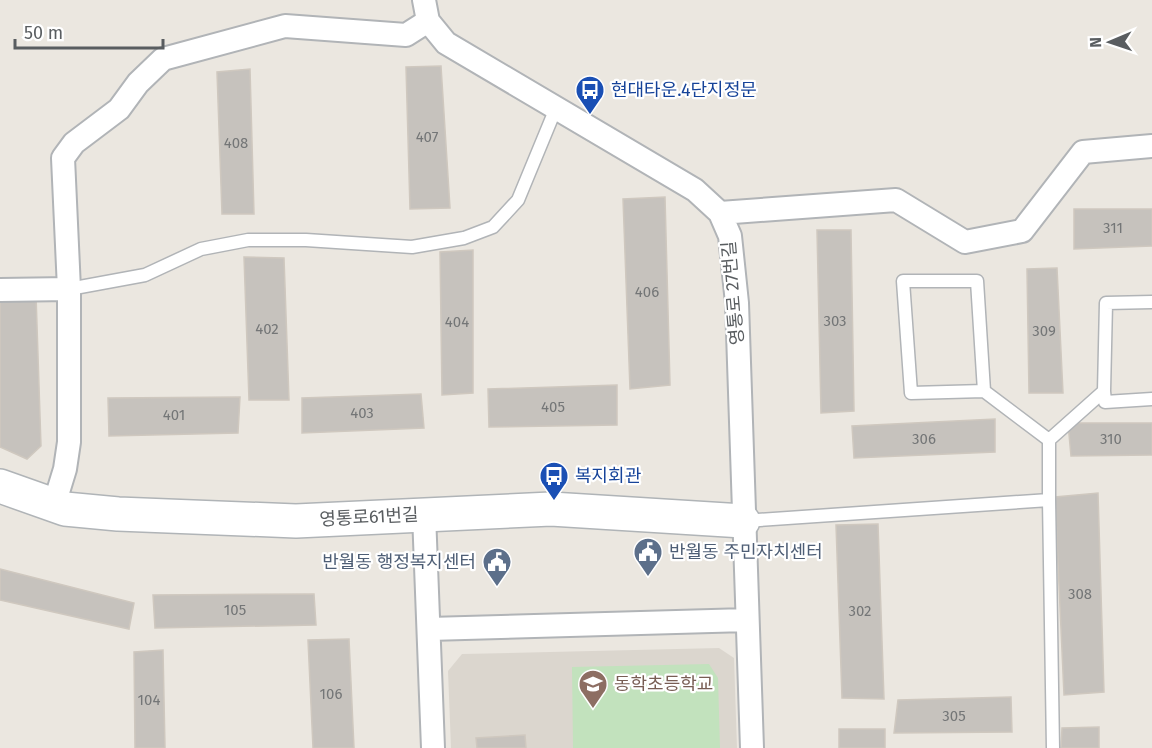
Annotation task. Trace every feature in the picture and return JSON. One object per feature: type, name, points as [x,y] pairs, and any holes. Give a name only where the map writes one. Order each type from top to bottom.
[{"type":"street","points":[[406,35],[426,10]]},
{"type":"street","name":"영통로 27번길","points":[[426,10],[446,43],[695,190],[720,213],[730,237],[737,303],[752,748]]},
{"type":"street","points":[[54,505],[65,469],[69,442],[69,289],[63,158],[74,142],[119,109],[138,83],[163,59],[285,26],[406,35],[446,43]]},
{"type":"street","points":[[720,213],[896,200],[965,242],[1022,231],[1083,152],[1152,146]]},
{"type":"street","points":[[0,290],[69,289]]},
{"type":"street","name":"영통로61번길","points":[[0,486],[65,509],[118,514],[296,521],[550,509],[743,521]]},
{"type":"street","points":[[424,514],[433,748]]},
{"type":"street","points":[[429,629],[747,620]]},
{"type":"lane","points":[[69,289],[145,275],[201,249],[248,240],[306,240],[412,247],[464,238],[493,227],[518,200],[556,108]]},
{"type":"lane","points":[[984,391],[977,281],[903,281],[911,393],[984,391],[1049,440]]},
{"type":"lane","points":[[1152,302],[1106,303],[1104,391],[1105,402],[1152,399]]},
{"type":"lane","points":[[1053,748],[1049,440],[1104,391]]},
{"type":"lane","points":[[743,521],[1049,500]]},
{"type":"shaded area","name":"동학초등학교","points":[[719,648],[734,658],[737,748],[451,748],[448,671],[462,654]]},
{"type":"green space","points":[[709,664],[718,678],[720,748],[573,748],[572,667]]},
{"type":"building","points":[[441,66],[450,208],[410,209],[406,67]]},
{"type":"building","points":[[250,69],[254,214],[222,214],[217,72]]},
{"type":"building","points":[[665,197],[670,385],[630,389],[623,199]]},
{"type":"building","points":[[1074,209],[1152,209],[1152,246],[1074,249]]},
{"type":"building","points":[[817,230],[851,230],[854,411],[821,413]]},
{"type":"building","points":[[473,250],[473,393],[442,395],[440,252]]},
{"type":"building","points":[[244,257],[284,258],[289,400],[249,400]]},
{"type":"building","points":[[1057,268],[1063,393],[1029,393],[1027,269]]},
{"type":"building","points":[[36,295],[41,446],[27,459],[0,447],[0,296]]},
{"type":"building","points":[[617,385],[617,425],[489,427],[488,389]]},
{"type":"building","points":[[421,394],[424,428],[302,433],[302,398]]},
{"type":"building","points":[[240,397],[238,433],[109,436],[108,398]]},
{"type":"building","points":[[995,419],[995,452],[854,458],[852,426]]},
{"type":"building","points":[[1068,423],[1152,423],[1152,455],[1071,456]]},
{"type":"building","points":[[1098,493],[1104,692],[1064,695],[1055,497]]},
{"type":"building","points":[[878,524],[884,699],[842,698],[836,525]]},
{"type":"building","points":[[0,569],[134,603],[129,629],[0,600]]},
{"type":"building","points":[[314,594],[316,625],[155,628],[153,595]]},
{"type":"building","points":[[349,639],[354,748],[313,748],[308,640]]},
{"type":"building","points":[[163,650],[165,748],[135,748],[134,652]]},
{"type":"building","points":[[1011,697],[1012,732],[894,733],[898,700]]},
{"type":"building","points":[[1099,727],[1099,748],[1061,748],[1062,728]]},
{"type":"building","points":[[839,729],[885,729],[885,748],[839,748]]},
{"type":"building","points":[[525,735],[526,748],[477,748],[476,738]]},
{"type":"place","name":"현대타운.4단지정문","points":[[590,116]]},
{"type":"place","name":"복지회관","points":[[554,502]]},
{"type":"place","name":"반월동 주민자치센터","points":[[648,578]]},
{"type":"place","name":"반월동 행정복지센터","points":[[497,588]]},
{"type":"place","name":"동학초등학교","points":[[593,710]]}]
